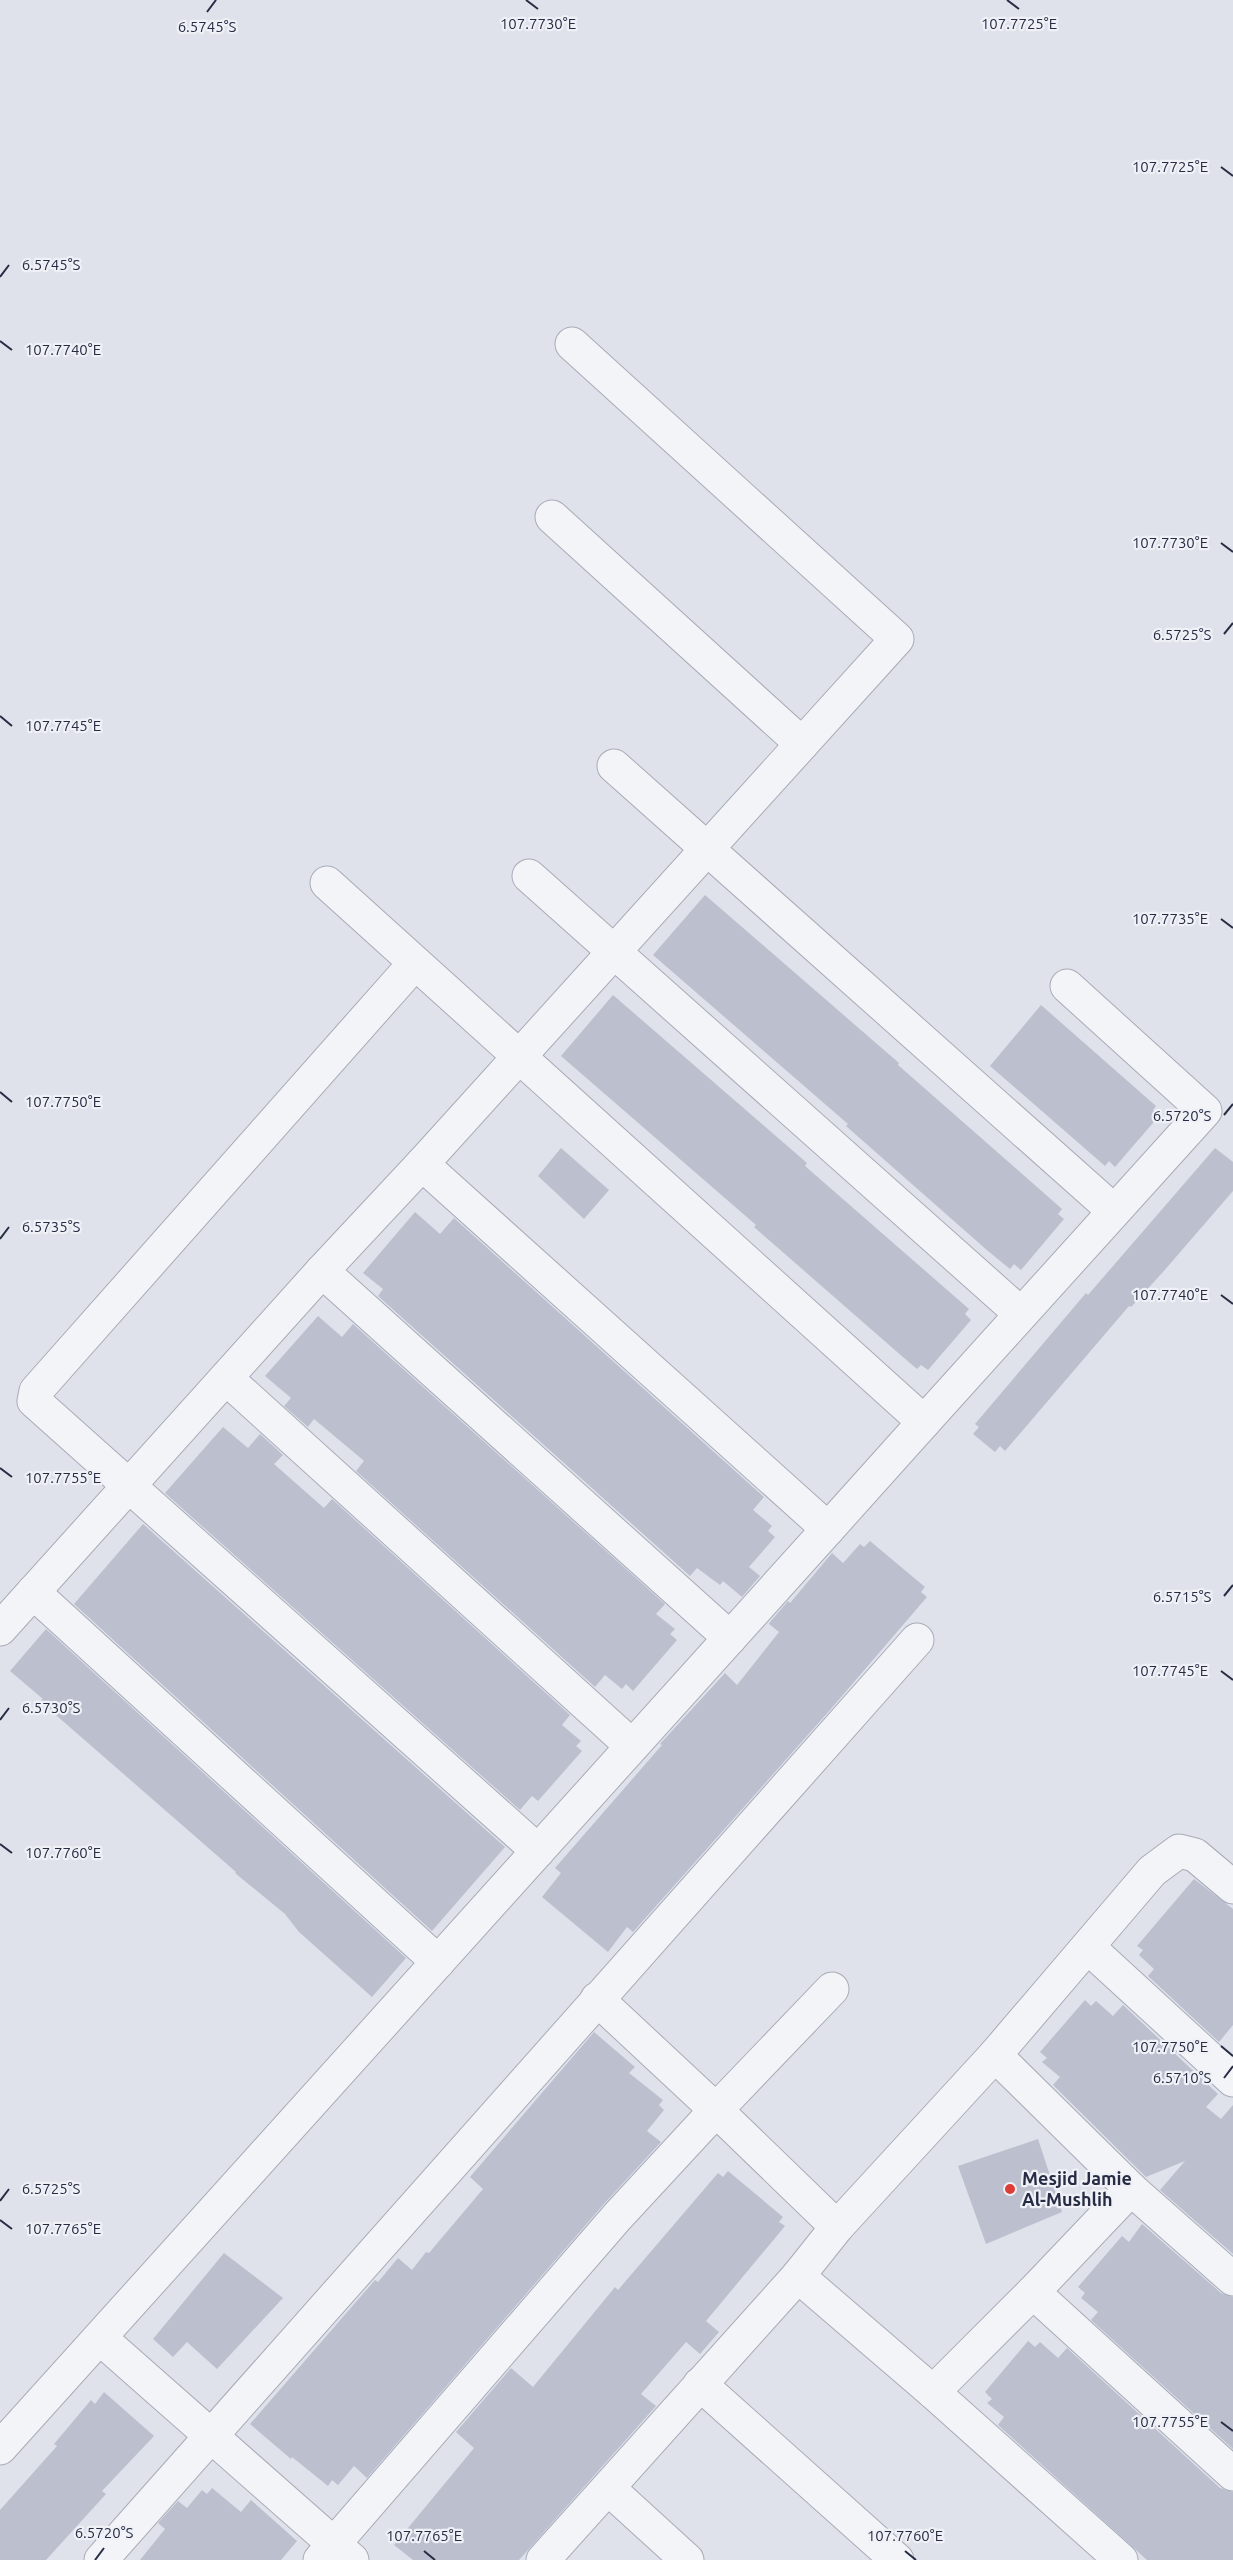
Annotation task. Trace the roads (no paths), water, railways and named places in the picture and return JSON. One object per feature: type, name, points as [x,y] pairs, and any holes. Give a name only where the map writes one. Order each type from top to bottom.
[{"type":"street","points":[[0,1629],[322,1270],[422,1164],[897,639],[572,344]]},
{"type":"street","points":[[552,516],[802,744]]},
{"type":"street","points":[[614,766],[1114,1211]]},
{"type":"street","points":[[529,876],[1021,1314]]},
{"type":"street","points":[[327,883],[924,1422]]},
{"type":"street","points":[[415,963],[36,1391],[34,1401],[39,1409],[538,1851]]},
{"type":"street","points":[[0,2448],[1205,1111],[1067,986]]},
{"type":"street","points":[[422,1164],[828,1529]]},
{"type":"street","points":[[322,1270],[730,1638]]},
{"type":"street","points":[[225,1378],[632,1746]]},
{"type":"street","points":[[33,1592],[438,1962]]},
{"type":"street","points":[[101,2560],[917,1640]]},
{"type":"street","points":[[543,2560],[798,2276],[837,2227],[995,2055],[1152,1871],[1179,1851],[1195,1855],[1233,1887]]},
{"type":"street","points":[[1088,1947],[1233,2080]]},
{"type":"street","points":[[100,2338],[212,2435],[336,2554],[610,2226],[716,2110],[832,1989]]},
{"type":"street","points":[[597,1999],[837,2227]]},
{"type":"street","points":[[995,2055],[1131,2189],[1233,2279]]},
{"type":"street","points":[[933,2392],[1131,2189]]},
{"type":"street","points":[[798,2276],[933,2392],[1121,2560]]},
{"type":"street","points":[[1033,2292],[1233,2474]]},
{"type":"street","points":[[700,2384],[897,2560]]},
{"type":"street","points":[[608,2488],[687,2560]]},
{"type":"place","name":"Mesjid Jamie Al-Mushlih","points":[[1010,2189]]}]
